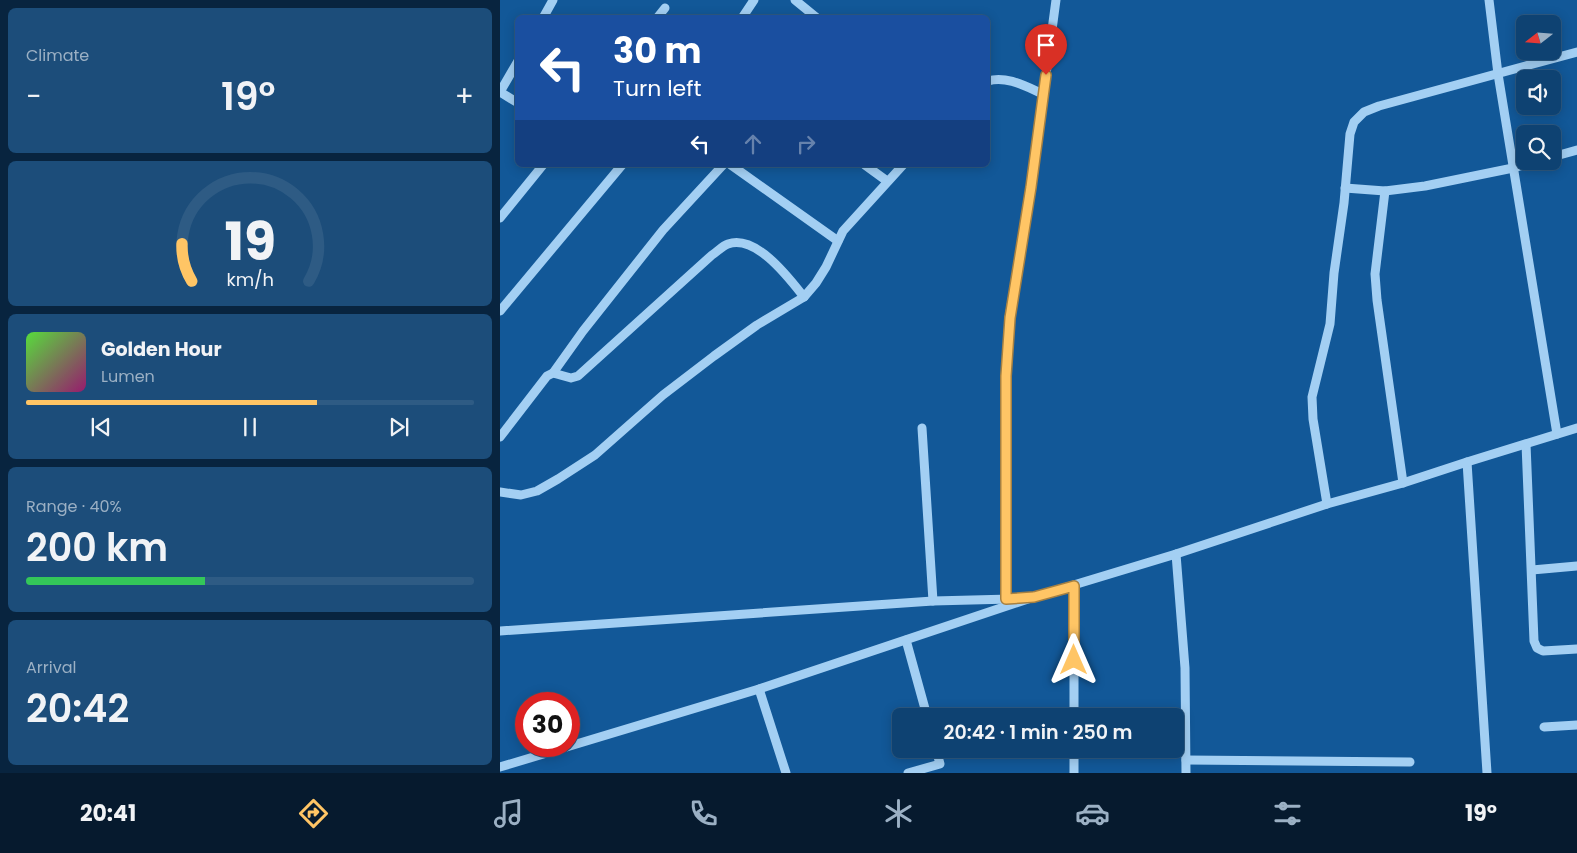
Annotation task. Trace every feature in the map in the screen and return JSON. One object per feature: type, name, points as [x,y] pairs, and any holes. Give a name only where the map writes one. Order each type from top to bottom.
[{"type":"street","points":[[545,15],[553,0]]},
{"type":"street","points":[[744,15],[754,0]]},
{"type":"street","points":[[794,0],[813,15]]},
{"type":"street","points":[[1006,599],[1006,376],[1010,318],[1031,187],[1056,0]]},
{"type":"street","points":[[1490,0],[1498,74],[1558,434]]},
{"type":"street","points":[[660,15],[665,8]]},
{"type":"street","points":[[1327,504],[1313,419],[1312,397],[1330,324],[1350,134],[1354,122],[1364,112],[1379,106],[1577,52]]},
{"type":"street","points":[[515,66],[500,92],[515,101]]},
{"type":"street","points":[[990,80],[1006,80],[1044,94]]},
{"type":"street","points":[[1561,154],[1577,150]]},
{"type":"street","points":[[500,218],[540,167]]},
{"type":"street","points":[[500,311],[620,167]]},
{"type":"street","points":[[500,437],[539,386],[553,373],[583,331],[663,230],[720,167]]},
{"type":"street","points":[[734,167],[838,241]]},
{"type":"street","points":[[868,167],[887,181]]},
{"type":"street","points":[[500,492],[521,495],[537,491],[558,479],[595,455],[662,394],[757,325],[804,297],[816,284],[843,232],[900,167]]},
{"type":"street","points":[[1345,188],[1385,191],[1425,186],[1516,167]]},
{"type":"street","points":[[1385,191],[1375,274],[1376,300],[1403,483]]},
{"type":"street","points":[[553,373],[571,378],[578,376],[712,255],[727,244],[736,242],[747,244],[762,252],[783,271],[804,297]]},
{"type":"street","points":[[922,428],[933,601]]},
{"type":"street","points":[[500,767],[759,689],[1034,597],[1176,554],[1327,504],[1403,483],[1577,428]]},
{"type":"street","points":[[1526,444],[1534,641],[1537,648],[1543,651],[1577,650]]},
{"type":"street","points":[[1467,462],[1487,773]]},
{"type":"street","points":[[1176,554],[1185,668],[1186,773]]},
{"type":"street","points":[[1532,570],[1577,566]]},
{"type":"street","points":[[1074,586],[1074,708]]},
{"type":"street","points":[[500,631],[933,601],[1034,597]]},
{"type":"street","points":[[906,640],[925,708]]},
{"type":"street","points":[[759,689],[786,773]]},
{"type":"street","points":[[1544,728],[1577,725]]},
{"type":"street","points":[[1074,758],[1074,773]]},
{"type":"street","points":[[1186,760],[1410,762]]},
{"type":"street","points":[[908,773],[941,768]]},
{"type":"route","points":[[1046,75],[1031,187],[1010,318],[1006,376],[1006,599],[1034,597],[1074,586],[1074,660]]}]
